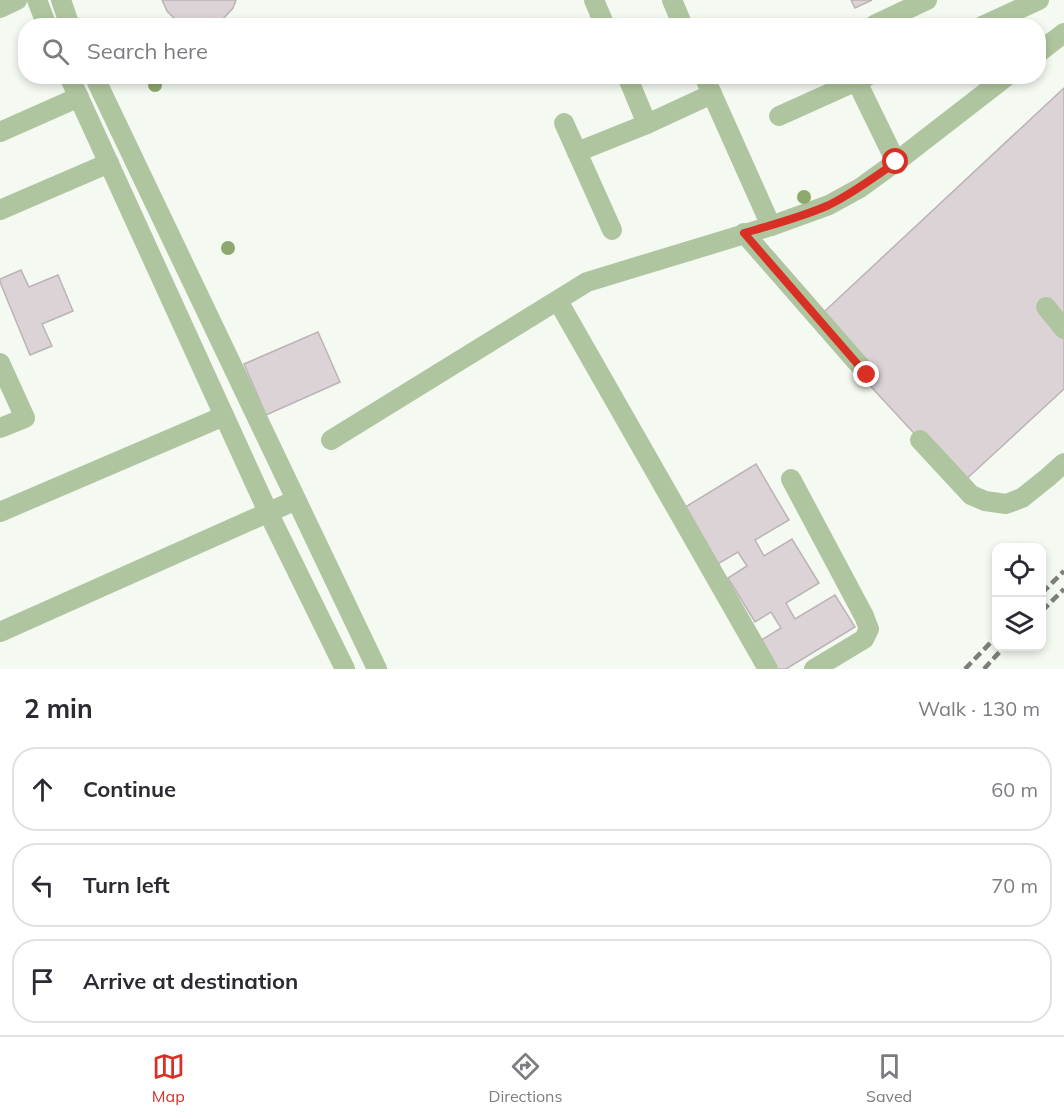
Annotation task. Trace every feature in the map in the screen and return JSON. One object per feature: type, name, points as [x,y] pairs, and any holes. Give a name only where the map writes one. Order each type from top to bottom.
[{"type":"street","points":[[0,8],[17,0]]},
{"type":"street","points":[[37,0],[44,18]]},
{"type":"street","points":[[61,0],[67,18]]},
{"type":"street","points":[[594,0],[602,18]]},
{"type":"street","points":[[672,0],[680,18]]},
{"type":"street","points":[[889,18],[927,0]]},
{"type":"street","points":[[1000,18],[1039,0]]},
{"type":"street","points":[[1046,47],[1064,33]]},
{"type":"street","points":[[73,84],[268,512],[345,669]]},
{"type":"street","points":[[98,84],[377,669]]},
{"type":"street","points":[[630,84],[647,124]]},
{"type":"street","points":[[779,116],[851,84]]},
{"type":"street","points":[[864,84],[896,162]]},
{"type":"street","points":[[331,441],[587,282],[771,226],[829,205],[860,188],[997,84]]},
{"type":"street","points":[[577,152],[647,124],[708,85],[771,226]]},
{"type":"street","points":[[0,132],[79,97]]},
{"type":"street","points":[[564,123],[612,230]]},
{"type":"street","points":[[99,141],[120,130]]},
{"type":"street","points":[[0,210],[109,162]]},
{"type":"street","points":[[744,233],[867,375]]},
{"type":"street","points":[[558,301],[768,669]]},
{"type":"street","points":[[1046,307],[1064,329]]},
{"type":"street","points":[[0,363],[25,418],[0,428]]},
{"type":"street","points":[[0,512],[224,416]]},
{"type":"street","points":[[920,440],[971,495],[985,501],[1006,504],[1022,498],[1064,463]]},
{"type":"street","points":[[791,479],[869,629],[864,639],[814,669]]},
{"type":"street","points":[[0,632],[296,500]]},
{"type":"building","points":[[162,0],[236,0],[233,8],[224,18],[174,18],[167,11]]},
{"type":"building","points":[[851,0],[872,0],[855,8]]},
{"type":"building","points":[[1064,88],[1064,389],[961,484],[812,323]]},
{"type":"building","points":[[21,270],[29,287],[58,275],[73,311],[42,324],[52,346],[30,355],[0,282],[0,279]]},
{"type":"building","points":[[318,332],[340,382],[266,415],[244,364]]},
{"type":"building","points":[[756,464],[789,520],[755,540],[764,556],[792,539],[819,583],[786,603],[795,619],[835,595],[855,627],[786,669],[775,669],[758,642],[781,628],[771,612],[755,622],[728,578],[747,566],[738,552],[716,565],[682,509]]},
{"type":"railway","points":[[1046,589],[1064,571]]},
{"type":"railway","points":[[1046,607],[1064,589]]},
{"type":"railway","points":[[965,669],[992,641]]},
{"type":"railway","points":[[984,669],[1000,651]]},
{"type":"route","points":[[867,375],[744,233],[829,205],[860,188],[896,162]]}]
